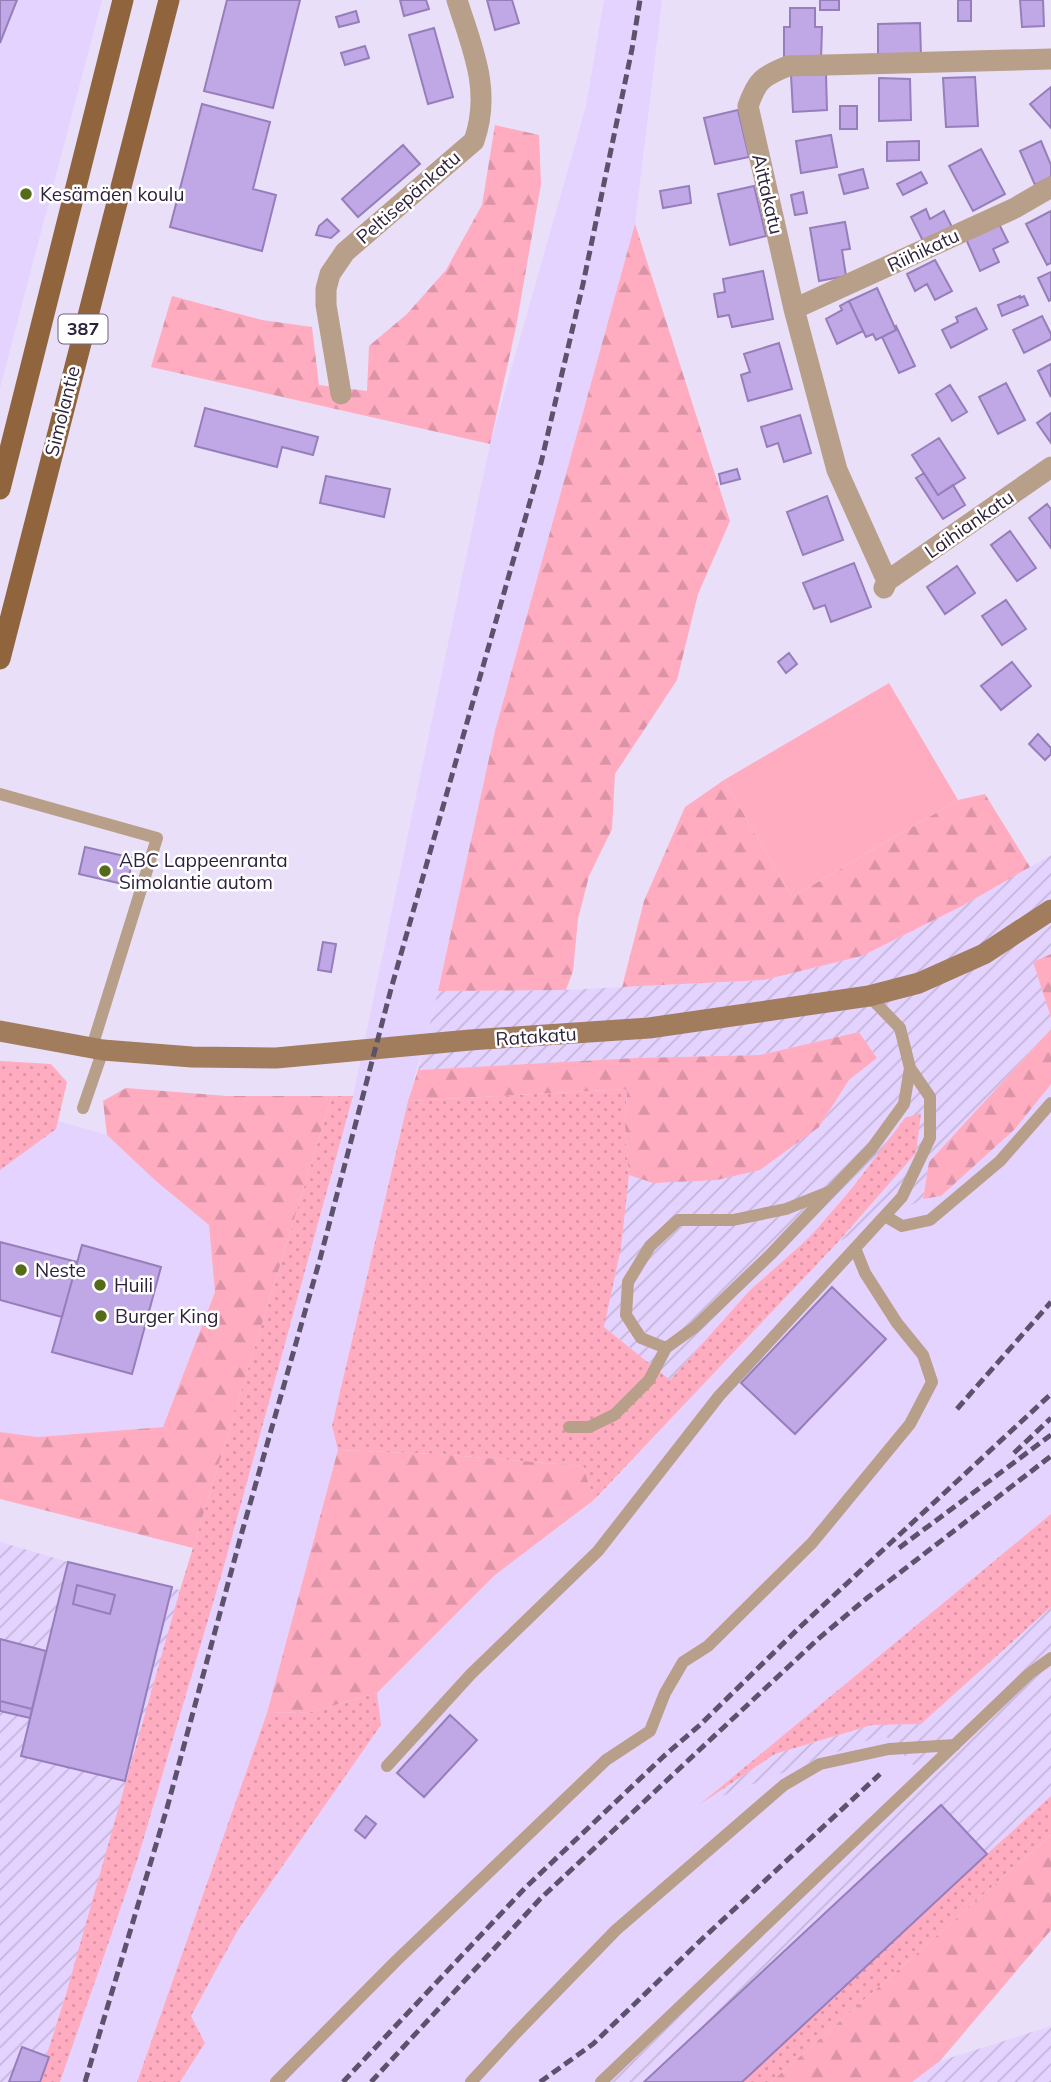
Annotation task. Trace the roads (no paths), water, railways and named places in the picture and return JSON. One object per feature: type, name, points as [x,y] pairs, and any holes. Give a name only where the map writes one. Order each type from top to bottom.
[{"type":"main road","points":[[0,489],[123,0]]},
{"type":"main road","name":"Simolantie","points":[[0,659],[169,0]]},
{"type":"main road","name":"Ratakatu","points":[[0,1031],[98,1049],[192,1057],[276,1058],[470,1040],[649,1028],[869,996],[919,983],[984,954],[1051,911]]},
{"type":"street","name":"Peltisepänkatu","points":[[341,394],[326,305],[326,289],[336,262],[474,141],[478,130],[482,88],[457,0]]},
{"type":"street","name":"Aittakatu","points":[[886,584],[837,470],[794,309],[748,106],[754,88],[770,74],[788,66],[1051,59]]},
{"type":"street","name":"Riihikatu","points":[[794,309],[1015,208],[1051,187]]},
{"type":"street","name":"Laihiankatu","points":[[886,584],[1051,467]]},
{"type":"lane","points":[[0,794],[157,838],[83,1108]]},
{"type":"lane","points":[[387,1766],[471,1674],[598,1551],[719,1396],[902,1198],[930,1138],[930,1097],[910,1068],[900,1028],[869,996]]},
{"type":"lane","points":[[569,1427],[589,1427],[614,1415],[649,1380],[666,1348],[695,1327],[872,1148],[904,1104],[910,1068]]},
{"type":"lane","points":[[885,1216],[902,1226],[930,1220],[1000,1161],[1051,1102]]},
{"type":"lane","points":[[666,1348],[641,1339],[626,1315],[628,1282],[650,1246],[678,1220],[733,1220],[786,1209],[831,1191]]},
{"type":"lane","points":[[276,2082],[397,1960],[606,1760],[650,1731],[665,1693],[683,1662],[708,1646],[813,1543],[910,1424],[932,1382],[923,1355],[897,1323],[865,1273],[855,1248]]},
{"type":"lane","points":[[601,2082],[1029,1674],[1051,1658]]},
{"type":"lane","points":[[471,2082],[616,1930],[783,1785],[820,1764],[889,1749],[955,1745]]},
{"type":"railway","points":[[85,2082],[167,1808],[320,1259],[391,989],[541,463],[583,284],[640,0]]},
{"type":"railway","points":[[957,1409],[1051,1302]]},
{"type":"railway","points":[[343,2082],[526,1887],[1051,1394]]},
{"type":"railway","points":[[1014,1453],[1051,1418]]},
{"type":"railway","points":[[899,1548],[1051,1435]]},
{"type":"railway","points":[[371,2082],[540,1899],[818,1639],[1051,1456]]},
{"type":"railway","points":[[540,2082],[593,2044],[880,1774]]},
{"type":"place","name":"Kesämäen koulu","points":[[26,194]]},
{"type":"place","name":"ABC Lappeenranta Simolantie autom","points":[[105,871]]},
{"type":"place","name":"Neste","points":[[21,1270]]},
{"type":"place","name":"Huili","points":[[100,1285]]},
{"type":"place","name":"Burger King","points":[[101,1316]]}]
